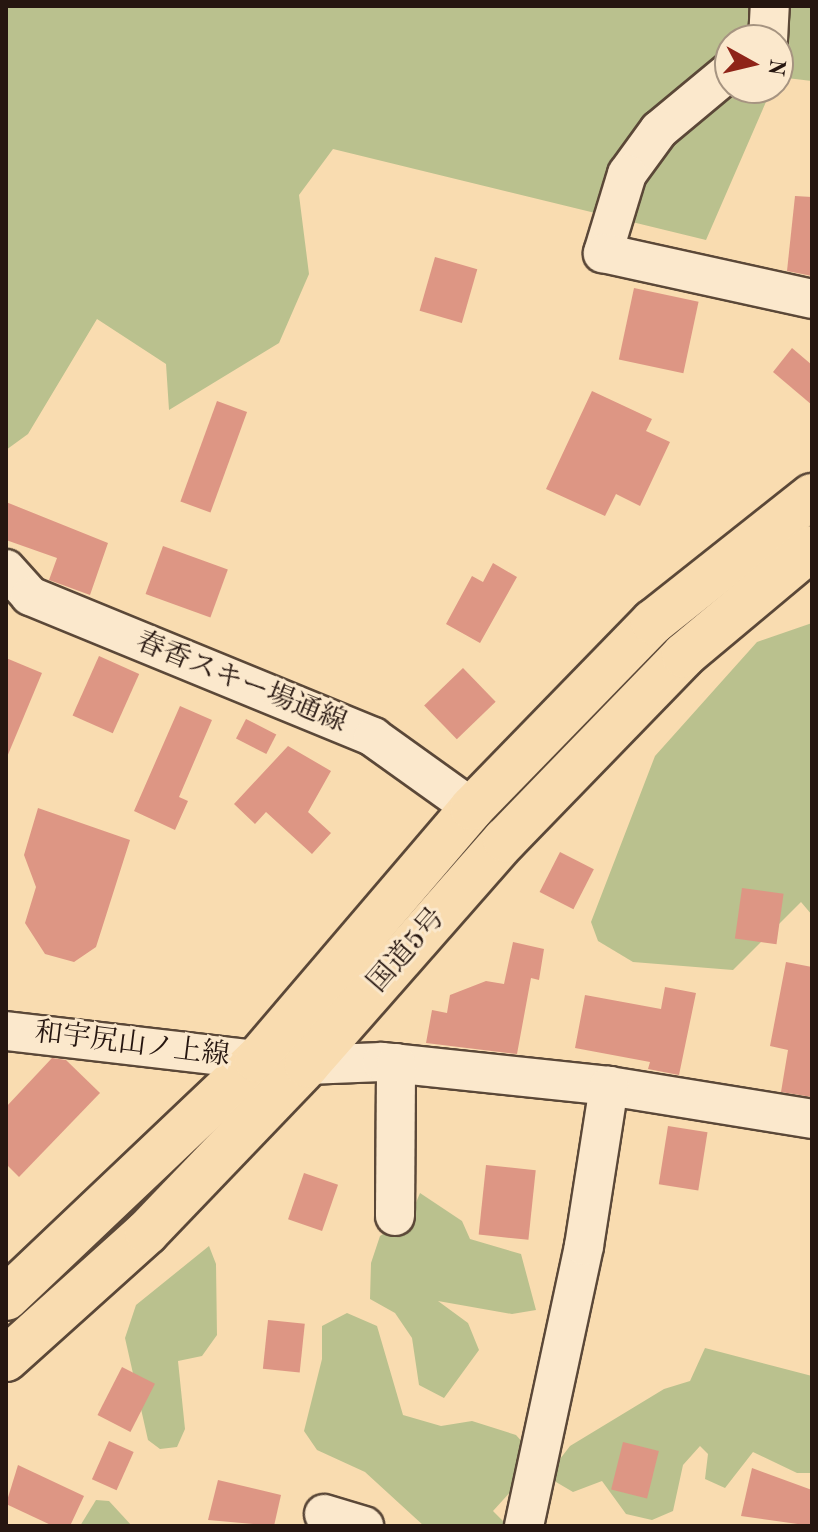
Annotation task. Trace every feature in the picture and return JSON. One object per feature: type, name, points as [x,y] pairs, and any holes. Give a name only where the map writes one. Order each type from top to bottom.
[{"type":"highway","name":"国道5号","points":[[6,1298],[257,1060],[472,808],[653,622],[812,496]]},
{"type":"highway","name":"国道5号","points":[[6,1359],[147,1232],[307,1065],[505,840],[673,665],[812,548]]},
{"type":"street","points":[[714,84],[659,130],[627,174],[603,253],[812,299]]},
{"type":"street","name":"春香スキー場通線","points":[[6,569],[30,596],[373,737],[472,808]]},
{"type":"street","name":"和宇尻山ノ上線","points":[[6,1031],[257,1060]]},
{"type":"street","points":[[395,1216],[396,1063]]},
{"type":"street","points":[[307,1065],[396,1063],[609,1086],[812,1119]]},
{"type":"street","points":[[524,1526],[584,1246],[609,1086]]},
{"type":"street","points":[[324,1514],[364,1526]]},
{"type":"green space","points":[[6,6],[812,6],[812,81],[794,79],[794,24],[714,24],[714,104],[765,104],[706,240],[333,149],[299,195],[309,274],[279,343],[169,410],[166,364],[97,319],[28,434],[6,450]]},
{"type":"green space","points":[[812,623],[812,915],[801,902],[733,970],[633,962],[598,941],[591,922],[655,756],[757,642]]},
{"type":"green space","points":[[420,1193],[462,1221],[470,1239],[521,1254],[536,1310],[512,1314],[438,1301],[468,1323],[479,1350],[444,1398],[419,1385],[412,1338],[395,1313],[370,1299],[371,1263],[380,1236],[410,1217]]},
{"type":"green space","points":[[209,1246],[216,1264],[217,1335],[202,1356],[178,1361],[185,1429],[177,1447],[160,1449],[148,1440],[125,1338],[136,1305]]},
{"type":"green space","points":[[347,1313],[377,1326],[403,1415],[441,1426],[472,1421],[516,1435],[524,1444],[522,1479],[493,1511],[508,1526],[424,1526],[365,1472],[317,1450],[304,1431],[322,1359],[322,1326]]},
{"type":"green space","points":[[705,1348],[812,1376],[812,1473],[797,1473],[753,1452],[725,1488],[705,1479],[708,1454],[700,1446],[683,1465],[673,1511],[652,1520],[626,1514],[602,1481],[573,1492],[556,1482],[550,1472],[570,1446],[664,1389],[690,1381]]},
{"type":"green space","points":[[96,1500],[109,1501],[132,1526],[80,1526]]},
{"type":"building","points":[[795,196],[812,197],[812,276],[787,271]]},
{"type":"building","points":[[435,257],[477,269],[462,323],[420,311]]},
{"type":"building","points":[[634,288],[699,302],[683,373],[619,359]]},
{"type":"building","points":[[792,348],[812,365],[812,405],[773,372]]},
{"type":"building","points":[[592,391],[652,419],[646,431],[670,442],[640,506],[616,494],[605,516],[546,489]]},
{"type":"building","points":[[217,401],[247,412],[210,512],[180,502]]},
{"type":"building","points":[[6,502],[108,543],[90,595],[49,580],[57,558],[6,540]]},
{"type":"building","points":[[163,546],[228,570],[210,618],[146,594]]},
{"type":"building","points":[[493,563],[517,577],[480,643],[446,624],[472,576],[483,582]]},
{"type":"building","points":[[99,656],[139,674],[113,733],[73,715]]},
{"type":"building","points":[[6,658],[42,673],[7,757],[6,757]]},
{"type":"building","points":[[463,668],[496,702],[457,739],[424,706]]},
{"type":"building","points":[[180,706],[212,720],[179,797],[188,801],[175,830],[134,811]]},
{"type":"building","points":[[246,719],[276,734],[266,754],[236,739]]},
{"type":"building","points":[[288,746],[331,771],[308,812],[331,833],[312,854],[266,812],[255,824],[234,804]]},
{"type":"building","points":[[38,808],[130,840],[96,947],[74,962],[45,954],[25,923],[36,887],[24,855]]},
{"type":"building","points":[[560,852],[594,869],[573,909],[540,892]]},
{"type":"building","points":[[742,888],[784,894],[776,944],[735,939]]},
{"type":"building","points":[[513,942],[544,949],[539,980],[531,978],[517,1054],[426,1043],[432,1010],[447,1013],[450,995],[486,981],[504,984]]},
{"type":"building","points":[[786,962],[812,967],[812,1097],[781,1092],[788,1050],[770,1046]]},
{"type":"building","points":[[665,987],[696,993],[679,1075],[648,1069],[650,1062],[575,1048],[585,995],[661,1009]]},
{"type":"building","points":[[52,1058],[66,1060],[100,1093],[19,1177],[6,1164],[6,1107]]},
{"type":"building","points":[[668,1126],[708,1132],[698,1191],[659,1184]]},
{"type":"building","points":[[486,1165],[536,1170],[528,1240],[479,1235]]},
{"type":"building","points":[[304,1173],[338,1185],[322,1231],[288,1219]]},
{"type":"building","points":[[268,1320],[305,1324],[300,1373],[263,1369]]},
{"type":"building","points":[[122,1367],[155,1384],[130,1432],[97,1415]]},
{"type":"building","points":[[109,1441],[134,1452],[117,1490],[92,1479]]},
{"type":"building","points":[[623,1442],[659,1451],[647,1498],[611,1490]]},
{"type":"building","points":[[18,1465],[84,1496],[70,1526],[53,1526],[6,1504]]},
{"type":"building","points":[[752,1468],[812,1490],[812,1526],[741,1516]]},
{"type":"building","points":[[218,1480],[281,1495],[274,1526],[208,1520]]}]
